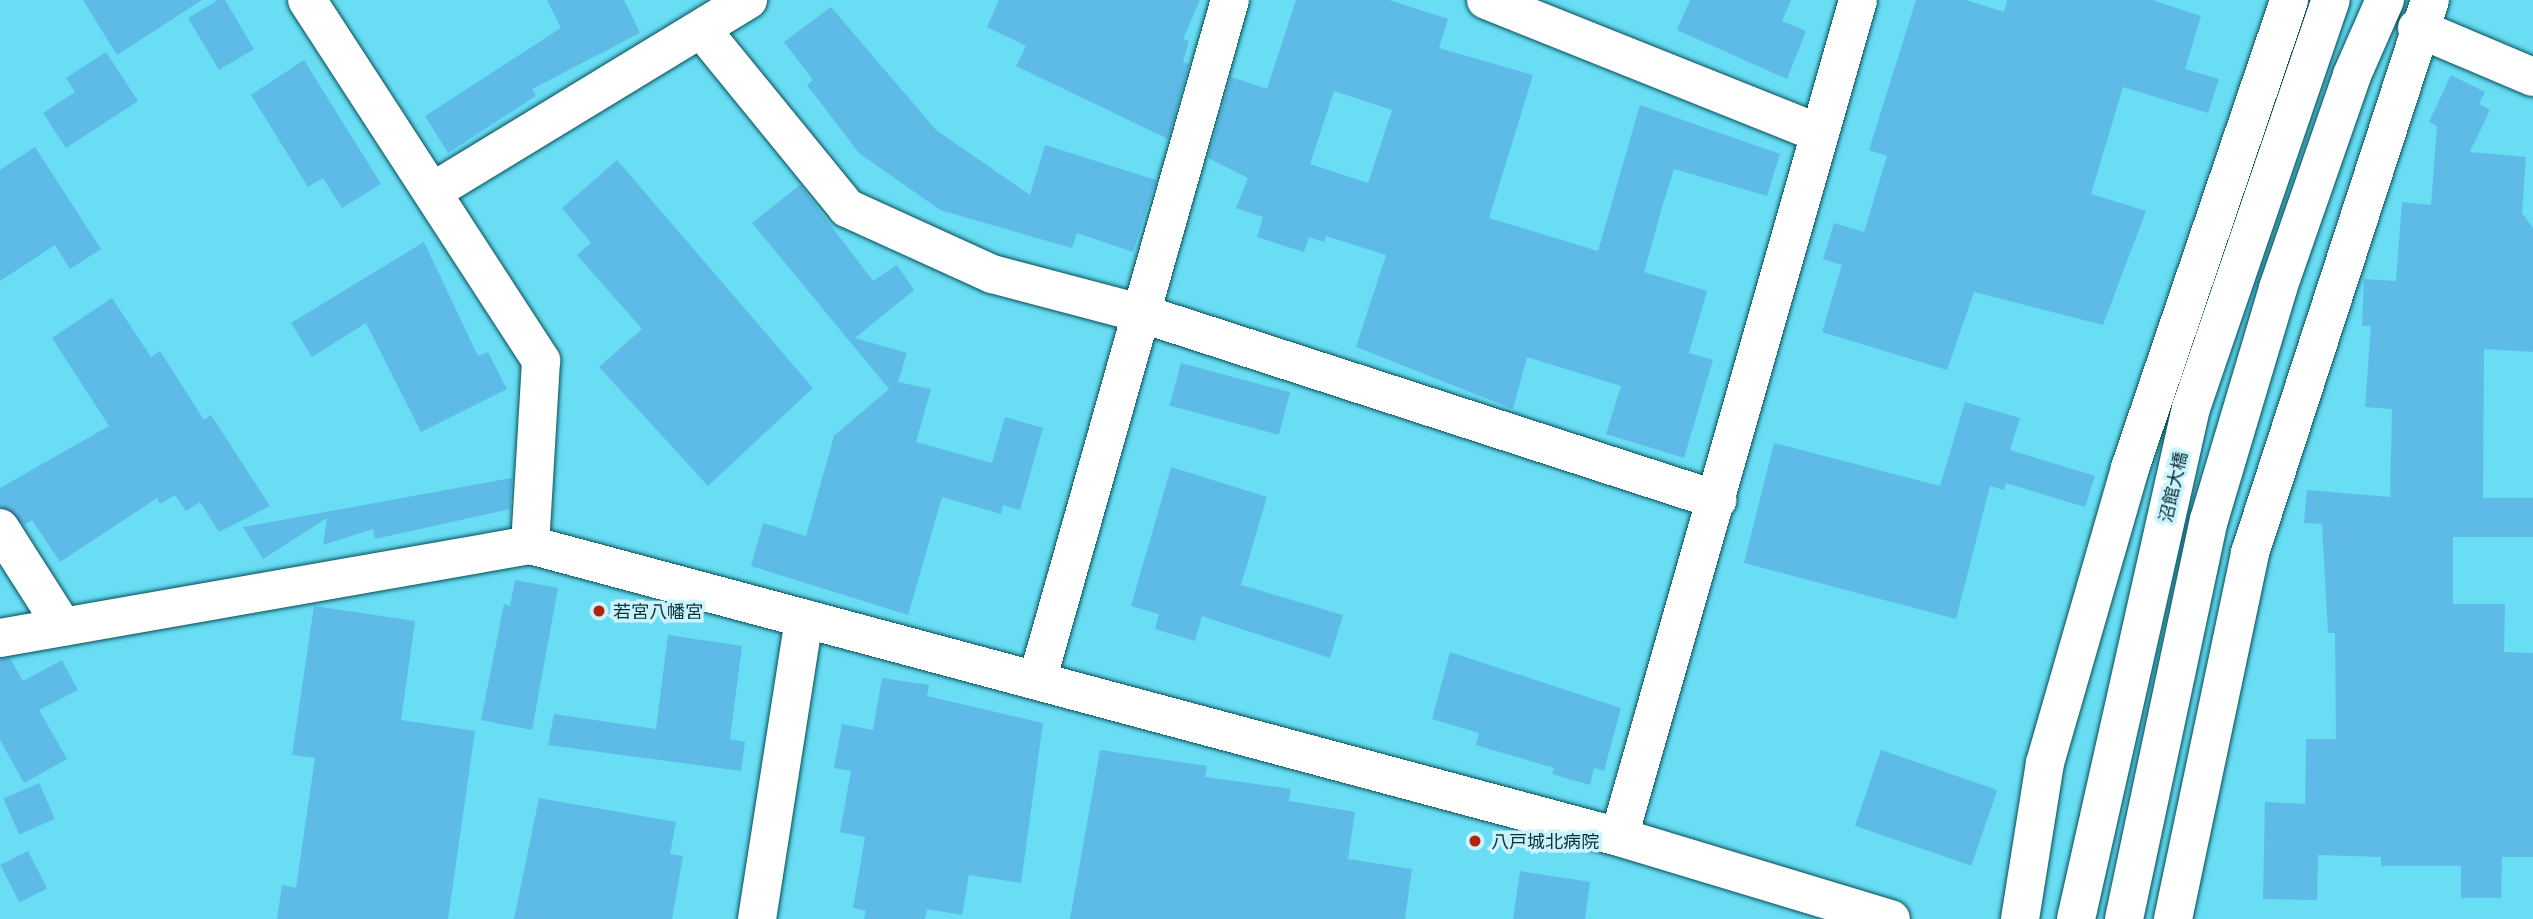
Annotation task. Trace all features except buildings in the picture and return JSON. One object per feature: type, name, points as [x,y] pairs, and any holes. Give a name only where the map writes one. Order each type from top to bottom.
[{"type":"street","points":[[307,0],[541,361],[530,545]]},
{"type":"street","points":[[432,192],[748,0]]},
{"type":"street","points":[[1037,681],[1230,0]]},
{"type":"street","points":[[1486,0],[1819,133]]},
{"type":"street","points":[[1619,837],[1858,0]]},
{"type":"street","points":[[2020,919],[2045,763],[2130,468],[2288,0]]},
{"type":"street","name":"沼館大橋","points":[[2077,919],[2191,408],[2305,64],[2331,0]]},
{"type":"street","points":[[2124,919],[2209,520],[2278,288],[2351,75],[2385,0]]},
{"type":"street","points":[[2173,919],[2250,553],[2423,14],[2533,77]]},
{"type":"street","points":[[702,30],[847,208],[992,274],[1140,313],[1717,500]]},
{"type":"street","points":[[0,528],[63,627]]},
{"type":"street","points":[[0,638],[530,545],[1619,837],[1891,919]]},
{"type":"street","points":[[757,919],[804,619]]},
{"type":"place","name":"若宮八幡宮","points":[[599,611]]},
{"type":"place","name":"八戸城北病院","points":[[1475,841]]}]
